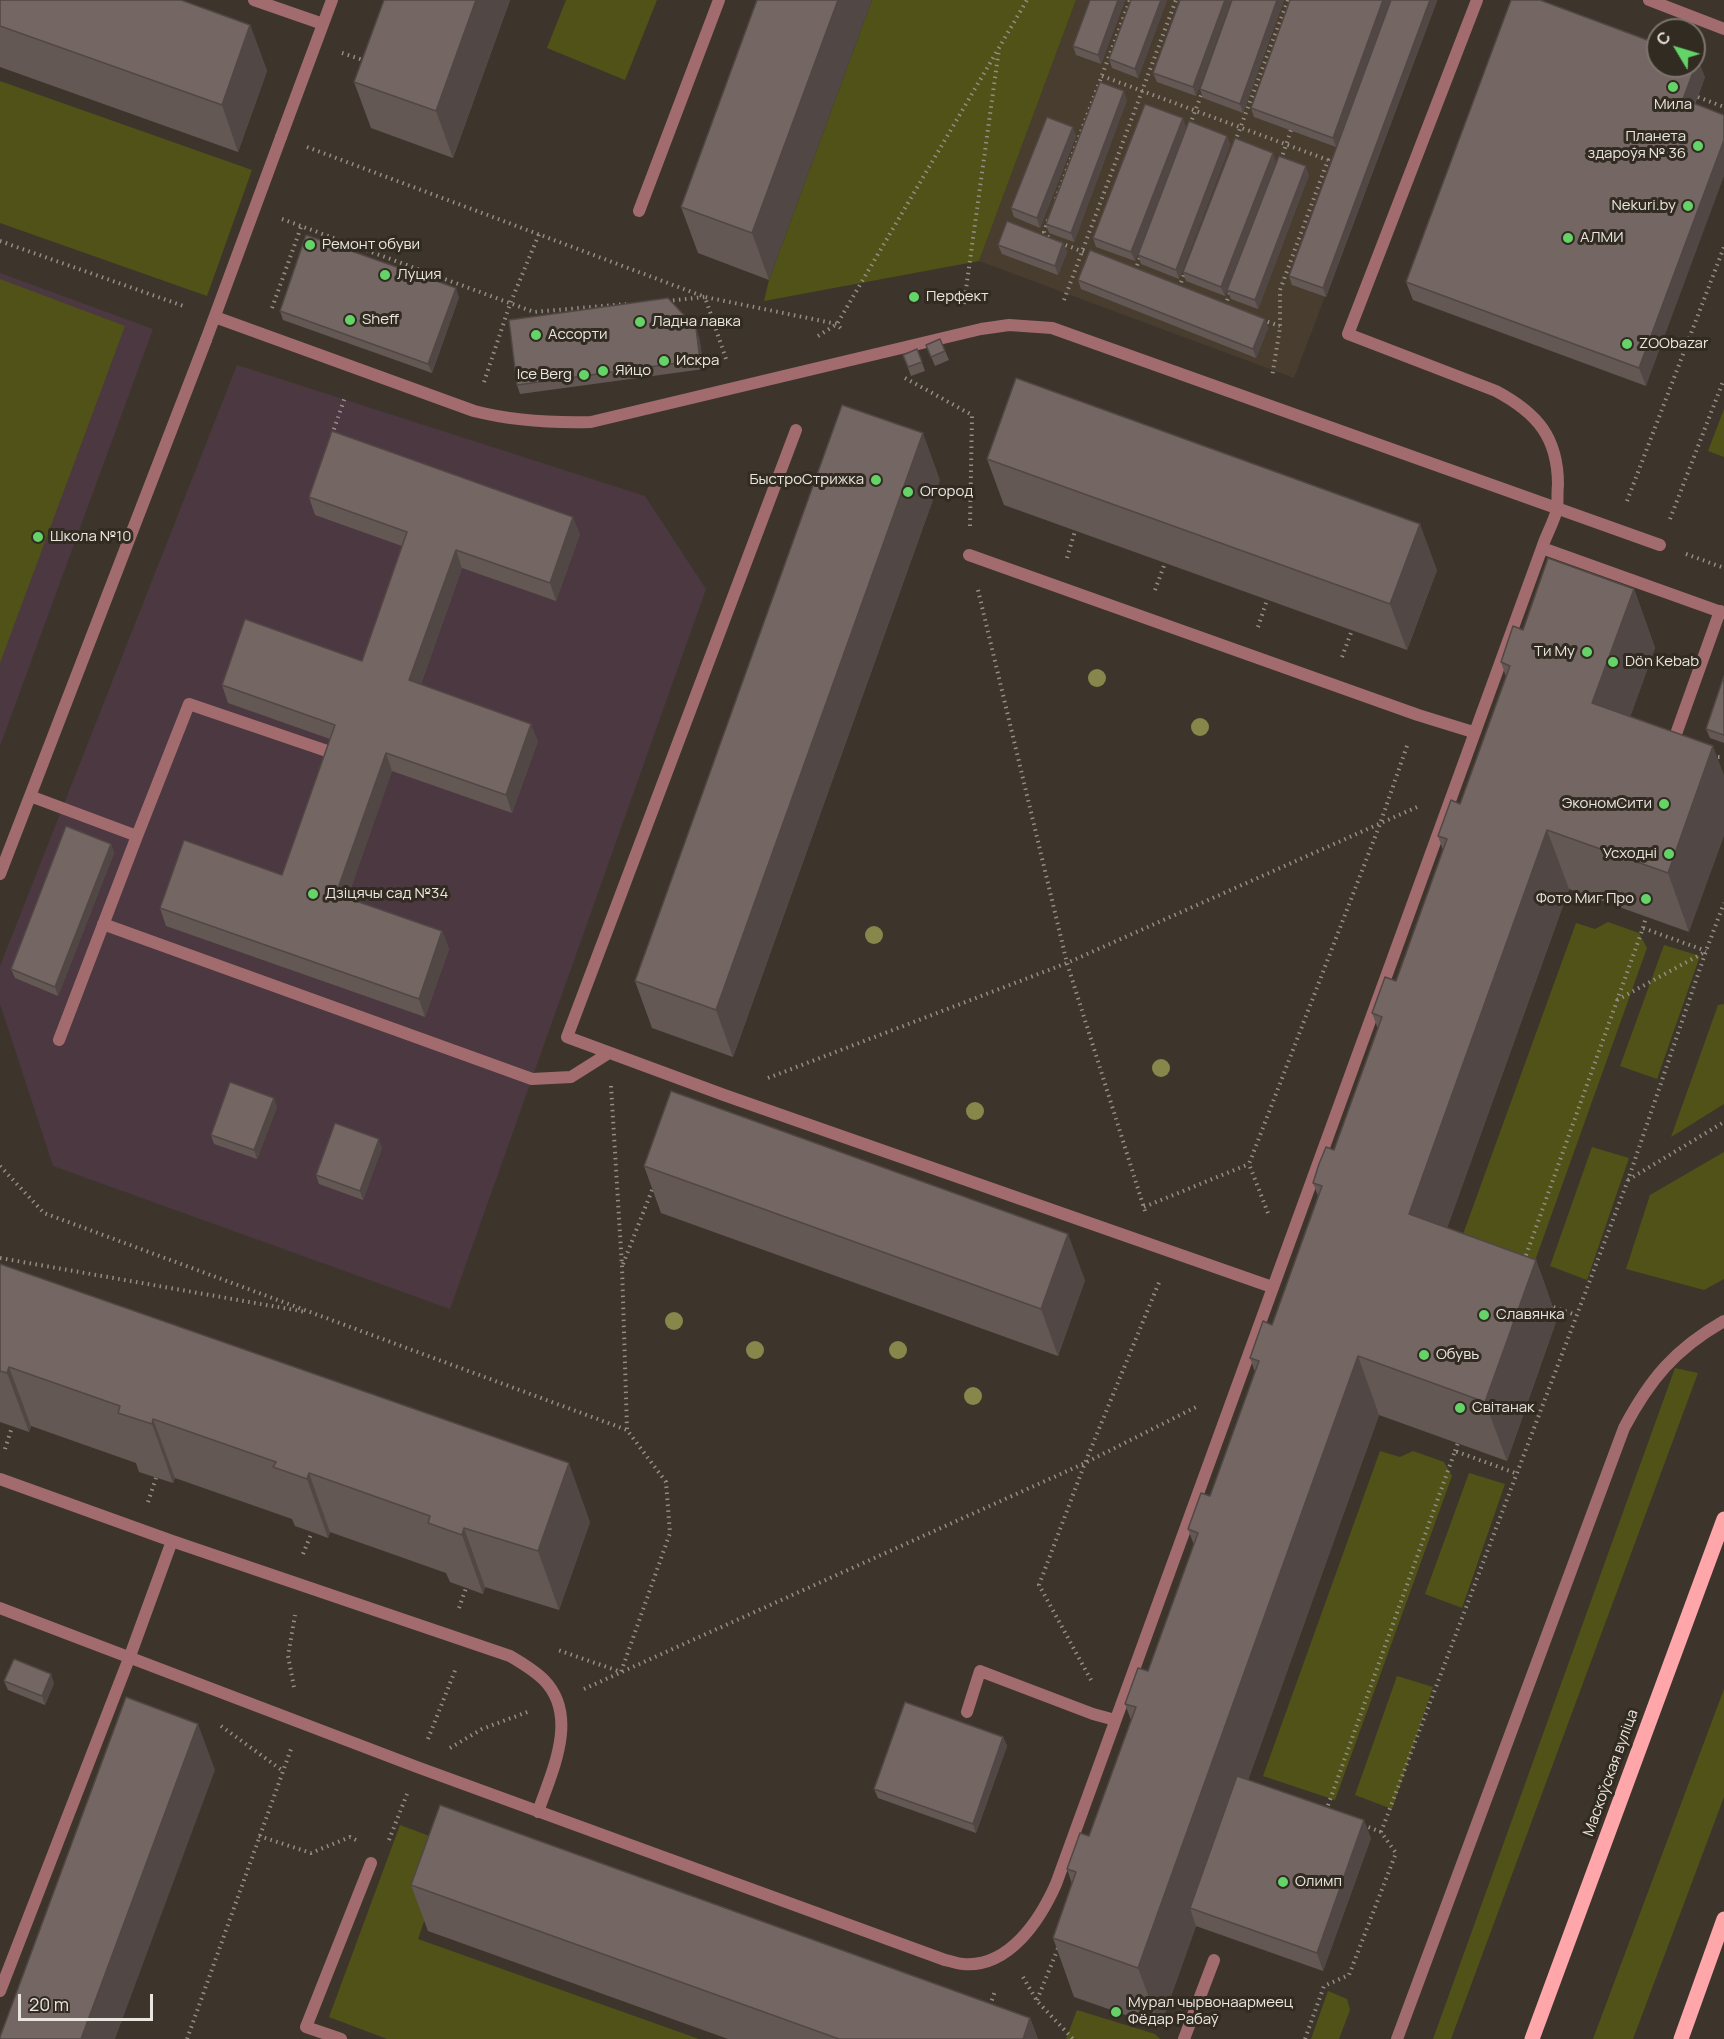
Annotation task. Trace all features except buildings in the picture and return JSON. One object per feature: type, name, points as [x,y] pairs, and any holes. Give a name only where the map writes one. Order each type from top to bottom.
[{"type":"main road","name":"Маскоўская вуліца","points":[[1532,2039],[1724,1519]]},
{"type":"main road","points":[[1681,2039],[1724,1919]]},
{"type":"street","points":[[254,0],[323,24]]},
{"type":"street","points":[[0,874],[215,317],[332,0]]},
{"type":"street","points":[[639,211],[719,0]]},
{"type":"street","points":[[0,1608],[417,1767],[945,1960],[964,1965],[986,1961],[1008,1950],[1029,1931],[1048,1902],[1473,732],[1557,509],[1558,465],[1544,429],[1531,414],[1515,401],[1496,391],[1348,334],[1477,0]]},
{"type":"street","points":[[1649,0],[1724,29]]},
{"type":"street","points":[[215,317],[474,411],[533,422],[591,422],[960,334],[1009,325],[1052,328],[1660,545]]},
{"type":"street","points":[[796,430],[567,1036],[724,1095],[1252,1278],[1272,1287]]},
{"type":"street","points":[[1542,548],[1722,612],[1666,760]]},
{"type":"street","points":[[969,555],[1418,715],[1473,732]]},
{"type":"street","points":[[59,1040],[189,704],[327,751]]},
{"type":"street","points":[[30,796],[137,836]]},
{"type":"street","points":[[103,924],[532,1078],[571,1077],[609,1053]]},
{"type":"street","points":[[1397,2039],[1624,1428],[1641,1396],[1662,1368],[1684,1347],[1724,1322]]},
{"type":"street","points":[[0,1479],[172,1541],[510,1656],[530,1668],[546,1682],[557,1701],[561,1723],[561,1743],[538,1812]]},
{"type":"street","points":[[0,1990],[130,1656],[172,1541]]},
{"type":"street","points":[[967,1712],[980,1671],[1093,1714],[1115,1719]]},
{"type":"street","points":[[341,2039],[306,2027],[371,1863]]},
{"type":"street","points":[[1184,2039],[1214,1960]]},
{"type":"path","points":[[816,337],[837,324],[1027,0]]},
{"type":"path","points":[[1053,206],[1130,0]]},
{"type":"path","points":[[1052,328],[1176,0]]},
{"type":"path","points":[[1232,150],[1288,0]]},
{"type":"path","points":[[960,334],[999,45]]},
{"type":"path","points":[[339,51],[371,63]]},
{"type":"path","points":[[1102,76],[1328,160],[1280,290],[1280,326],[1275,371],[1263,404]]},
{"type":"path","points":[[1187,133],[1203,89]]},
{"type":"path","points":[[1698,97],[1724,107]]},
{"type":"path","points":[[1278,168],[1295,119]]},
{"type":"path","points":[[281,137],[705,297],[837,324],[867,357],[972,415],[969,555],[1067,963],[1164,1269],[1085,1463],[1039,1585],[1099,1694],[1093,1714]]},
{"type":"path","points":[[255,209],[534,312],[636,303]]},
{"type":"path","points":[[1049,217],[1045,228],[1046,236],[1093,255]]},
{"type":"path","points":[[263,334],[301,227]]},
{"type":"path","points":[[474,411],[510,304],[539,234]]},
{"type":"path","points":[[0,241],[215,317]]},
{"type":"path","points":[[1617,530],[1724,247]]},
{"type":"path","points":[[1134,271],[1143,250]]},
{"type":"path","points":[[1124,267],[1146,276]]},
{"type":"path","points":[[1179,288],[1187,267]]},
{"type":"path","points":[[1168,284],[1188,292]]},
{"type":"path","points":[[1216,302],[1225,306],[1233,285]]},
{"type":"path","points":[[659,301],[705,297]]},
{"type":"path","points":[[705,297],[735,388]]},
{"type":"path","points":[[1258,318],[1280,326]]},
{"type":"path","points":[[330,440],[357,368]]},
{"type":"path","points":[[1724,379],[1660,545],[1724,568]]},
{"type":"path","points":[[1067,558],[1075,531]]},
{"type":"path","points":[[1155,590],[1165,563]]},
{"type":"path","points":[[1257,628],[1267,600]]},
{"type":"path","points":[[1341,658],[1352,630]]},
{"type":"path","points":[[1271,1220],[1249,1164],[1380,824],[1418,715]]},
{"type":"path","points":[[1706,757],[1724,757]]},
{"type":"path","points":[[724,1095],[1067,963],[1380,824],[1453,789]]},
{"type":"path","points":[[1381,1832],[1628,1180],[1724,903]]},
{"type":"path","points":[[1521,1269],[1646,917]]},
{"type":"path","points":[[1643,928],[1706,951]]},
{"type":"path","points":[[1617,1001],[1706,951]]},
{"type":"path","points":[[609,1053],[622,1267],[627,1430]]},
{"type":"path","points":[[1628,1180],[1724,1122]]},
{"type":"path","points":[[1143,1207],[1249,1164]]},
{"type":"path","points":[[0,1166],[44,1213],[627,1430],[666,1482],[670,1533],[621,1672]]},
{"type":"path","points":[[622,1267],[656,1179]]},
{"type":"path","points":[[0,1258],[316,1314]]},
{"type":"path","points":[[1544,1303],[1576,1315]]},
{"type":"path","points":[[417,1767],[482,1729],[557,1701],[1085,1463],[1207,1402]]},
{"type":"path","points":[[4,1456],[12,1427]]},
{"type":"path","points":[[1337,1815],[1326,1811],[1458,1443]]},
{"type":"path","points":[[1455,1451],[1518,1474]]},
{"type":"path","points":[[147,1506],[156,1478]]},
{"type":"path","points":[[187,2039],[301,1722],[288,1656],[300,1584],[301,1560],[312,1533]]},
{"type":"path","points":[[456,1614],[466,1588]]},
{"type":"path","points":[[389,1840],[466,1641]]},
{"type":"path","points":[[1305,2039],[1324,1986],[1349,1975],[1396,1853],[1381,1832],[1359,1824]]},
{"type":"path","points":[[260,1836],[311,1853],[350,1837],[359,1841]]},
{"type":"path","points":[[1037,2001],[1063,1935]]},
{"type":"path","points":[[1008,1950],[1037,2001],[1073,2039]]},
{"type":"path","points":[[990,2006],[1008,1950]]},
{"type":"shaded area","points":[[566,0],[657,0],[625,80],[547,48]]},
{"type":"shaded area","points":[[872,0],[1076,0],[979,261],[764,301],[769,280]]},
{"type":"shaded area","points":[[1076,0],[1438,0],[1294,378],[979,261]]},
{"type":"shaded area","points":[[0,81],[252,170],[207,296],[0,223]]},
{"type":"shaded area","name":"Школа №10","points":[[0,273],[153,329],[0,746]]},
{"type":"shaded area","name":"Школа №10","points":[[0,279],[125,326],[0,663]]},
{"type":"shaded area","name":"Дзіцячы сад №34","points":[[237,365],[645,496],[706,589],[450,1309],[53,1166],[0,1004],[0,966]]},
{"type":"shaded area","points":[[1724,409],[1724,457],[1708,451]]},
{"type":"shaded area","points":[[1608,922],[1639,933],[1647,948],[1531,1272],[1458,1248],[1576,923],[1595,929]]},
{"type":"shaded area","points":[[1664,945],[1700,956],[1657,1079],[1620,1066]]},
{"type":"shaded area","points":[[1724,1004],[1724,1104],[1671,1137],[1718,1005]]},
{"type":"shaded area","points":[[1592,1147],[1629,1158],[1587,1280],[1550,1266]]},
{"type":"shaded area","points":[[1724,1152],[1724,1279],[1704,1290],[1626,1269],[1650,1195]]},
{"type":"shaded area","points":[[1675,1368],[1698,1373],[1451,2039],[1433,2039]]},
{"type":"shaded area","points":[[1380,1451],[1400,1457],[1413,1451],[1444,1462],[1452,1476],[1335,1800],[1263,1776]]},
{"type":"shaded area","points":[[1469,1473],[1505,1484],[1462,1608],[1425,1594]]},
{"type":"shaded area","points":[[1397,1676],[1433,1687],[1392,1809],[1355,1795]]},
{"type":"shaded area","points":[[1724,1689],[1724,1797],[1633,2039],[1593,2039]]},
{"type":"shaded area","points":[[400,1825],[451,1844],[418,1939],[699,2039],[387,2039],[329,2017]]},
{"type":"shaded area","points":[[1328,1991],[1347,1999],[1350,2010],[1339,2039],[1311,2039]]},
{"type":"shaded area","points":[[1077,2010],[1155,2034],[1160,2039],[1066,2039]]},
{"type":"place","name":"Мила","points":[[1673,87]]},
{"type":"place","name":"Планета здароўя № 36","points":[[1698,146]]},
{"type":"place","name":"Nekuri.by","points":[[1688,206]]},
{"type":"place","name":"АЛМИ","points":[[1568,238]]},
{"type":"place","name":"Ремонт обуви","points":[[310,245]]},
{"type":"place","name":"Луция","points":[[385,275]]},
{"type":"place","name":"Перфект","points":[[914,297]]},
{"type":"place","name":"Sheff","points":[[350,320]]},
{"type":"place","name":"Ладна лавка","points":[[640,322]]},
{"type":"place","name":"Ассорти","points":[[536,335]]},
{"type":"place","name":"ZOObazar","points":[[1627,344]]},
{"type":"place","name":"Искра","points":[[664,361]]},
{"type":"place","name":"Яйцо","points":[[603,371]]},
{"type":"place","name":"Ice Berg","points":[[584,375]]},
{"type":"place","name":"БыстроСтрижка","points":[[876,480]]},
{"type":"place","name":"Огород","points":[[908,492]]},
{"type":"place","name":"Школа №10","points":[[38,537]]},
{"type":"place","name":"Ти Му","points":[[1587,652]]},
{"type":"place","name":"Dön Kebab","points":[[1613,662]]},
{"type":"place","name":"ЭкономСити","points":[[1664,804]]},
{"type":"place","name":"Усходні","points":[[1669,854]]},
{"type":"place","name":"Дзіцячы сад №34","points":[[313,894]]},
{"type":"place","name":"Фото Миг Про","points":[[1646,899]]},
{"type":"place","name":"Славянка","points":[[1484,1315]]},
{"type":"place","name":"Обувь","points":[[1424,1355]]},
{"type":"place","name":"Світанак","points":[[1460,1408]]},
{"type":"place","name":"Олимп","points":[[1283,1882]]},
{"type":"place","name":"Мурал чырвонаармеец Фёдар Рабаў","points":[[1116,2012]]}]
